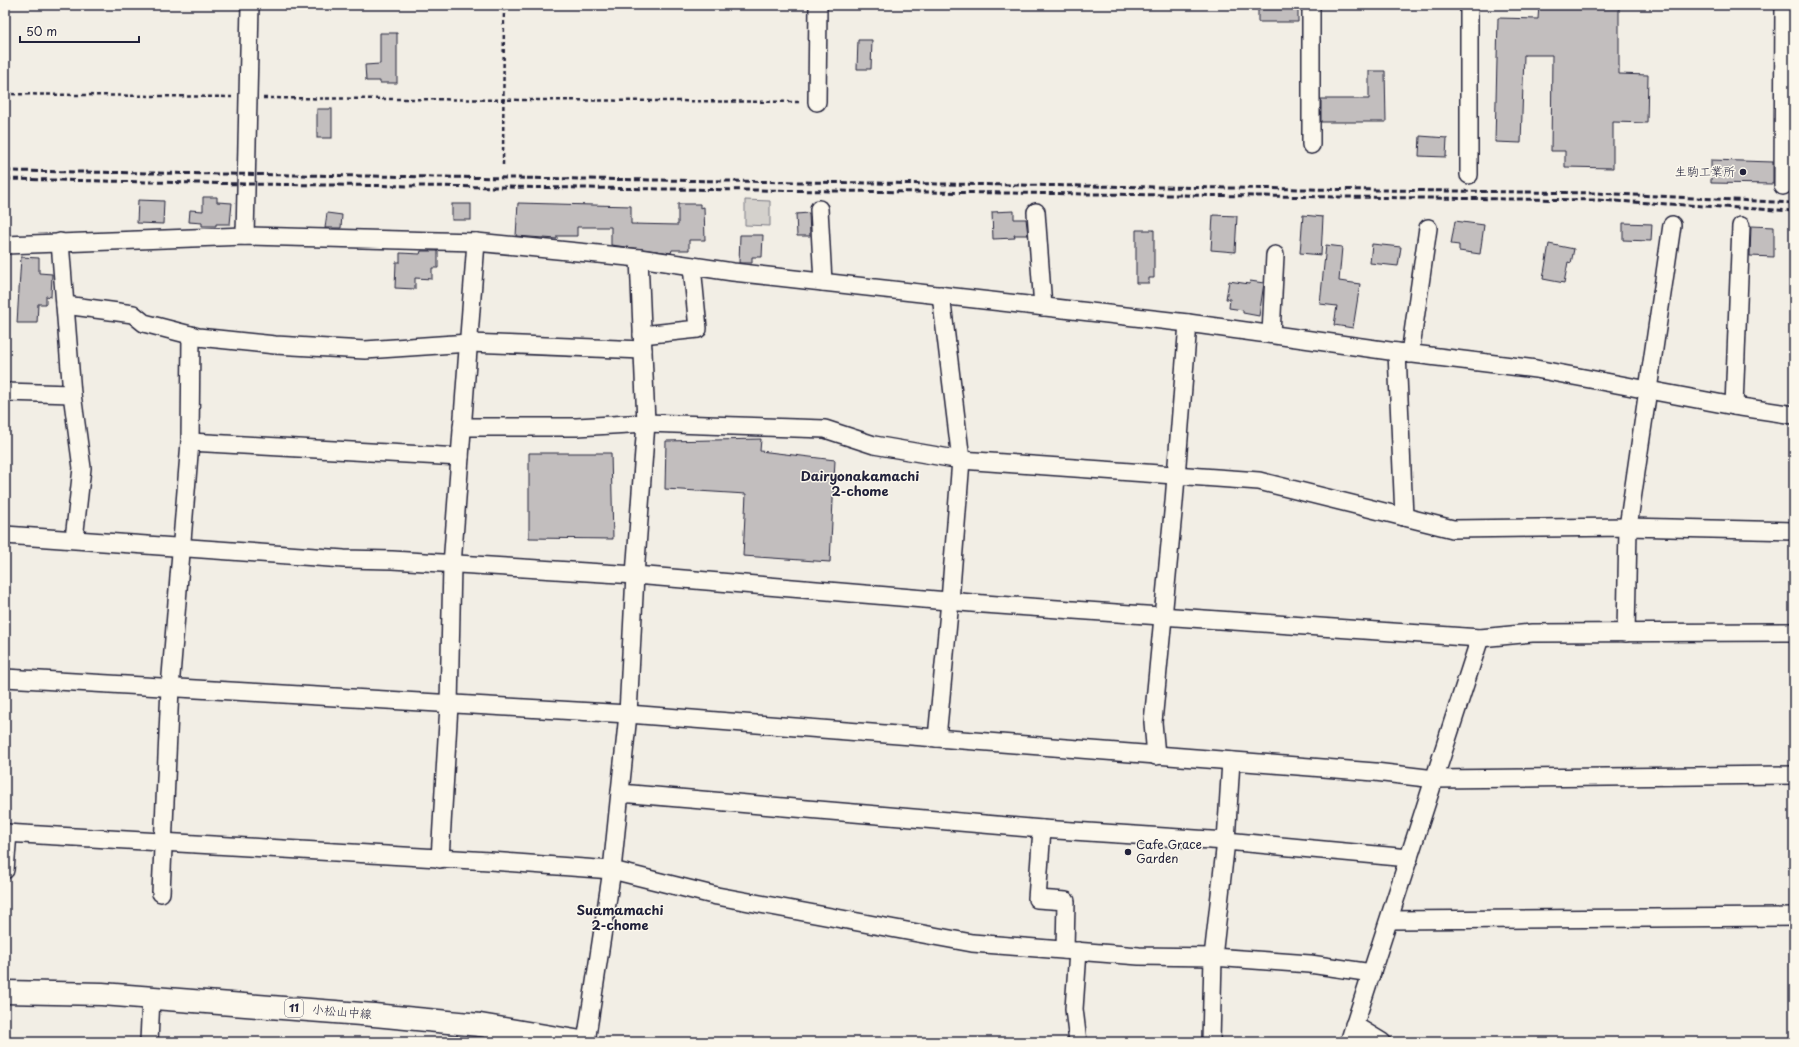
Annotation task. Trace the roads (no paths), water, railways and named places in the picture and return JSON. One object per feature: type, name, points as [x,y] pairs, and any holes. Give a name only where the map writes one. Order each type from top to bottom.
[{"type":"main road","name":"小松山中線","points":[[5,992],[102,994],[151,997],[480,1025],[581,1042]]},
{"type":"street","points":[[245,236],[250,5]]},
{"type":"street","points":[[817,102],[818,5]]},
{"type":"street","points":[[1311,5],[1311,145]]},
{"type":"street","points":[[1469,5],[1469,175]]},
{"type":"street","points":[[1783,186],[1784,5]]},
{"type":"street","points":[[818,209],[823,282]]},
{"type":"street","points":[[1036,212],[1043,307]]},
{"type":"street","points":[[1626,633],[1628,527],[1672,225]]},
{"type":"street","points":[[1734,406],[1741,226]]},
{"type":"street","points":[[1404,517],[1404,353],[1428,228]]},
{"type":"street","points":[[5,244],[245,236],[476,242],[639,258],[733,272],[1188,323],[1404,353],[1536,369],[1647,391],[1794,415]]},
{"type":"street","points":[[60,242],[72,394],[82,468],[74,540]]},
{"type":"street","points":[[440,859],[449,705],[452,564],[476,242]]},
{"type":"street","points":[[1270,334],[1275,255]]},
{"type":"street","points":[[586,1042],[612,870],[628,714],[635,575],[646,423],[639,258]]},
{"type":"street","points":[[65,305],[133,314],[144,323],[191,335],[275,345],[365,350],[469,343],[642,343],[698,329],[692,266]]},
{"type":"street","points":[[937,738],[961,460],[941,295]]},
{"type":"street","points":[[1156,756],[1153,722],[1176,476],[1188,323]]},
{"type":"street","points":[[161,893],[170,688],[180,547],[190,442],[191,335]]},
{"type":"street","points":[[5,392],[72,394]]},
{"type":"street","points":[[462,427],[577,427],[646,423],[825,429],[874,445],[961,460],[1258,481],[1453,529],[1628,527],[1794,531]]},
{"type":"street","points":[[190,442],[460,457]]},
{"type":"street","points":[[5,535],[344,559],[635,575],[950,601],[1480,638],[1532,633],[1794,632]]},
{"type":"street","points":[[1348,1042],[1390,920],[1480,638]]},
{"type":"street","points":[[5,678],[449,705],[628,714],[1375,772],[1435,779],[1794,775]]},
{"type":"street","points":[[1210,1042],[1213,957],[1226,841],[1231,761]]},
{"type":"street","points":[[620,793],[1042,829],[1226,841],[1409,858]]},
{"type":"street","points":[[1042,829],[1037,899],[1066,901],[1078,1042]]},
{"type":"street","points":[[5,870],[7,833],[490,861],[612,870],[717,896],[972,943],[1139,956],[1213,957],[1310,964],[1372,973]]},
{"type":"street","points":[[1390,920],[1794,916]]},
{"type":"street","points":[[149,1042],[151,997]]},
{"type":"street","points":[[1354,1025],[1382,1042]]},
{"type":"railway","points":[[5,171],[1596,193],[1794,203]]},
{"type":"railway","points":[[5,179],[246,184],[1597,200],[1794,211]]},
{"type":"place","name":"生駒工業所","points":[[1743,172]]},
{"type":"place","name":"Cafe Grace Garden","points":[[1128,852]]},
{"type":"district","name":"Dairyonakamachi 2-chome","points":[[860,484]]},
{"type":"district","name":"Suamamachi 2-chome","points":[[620,918]]}]
